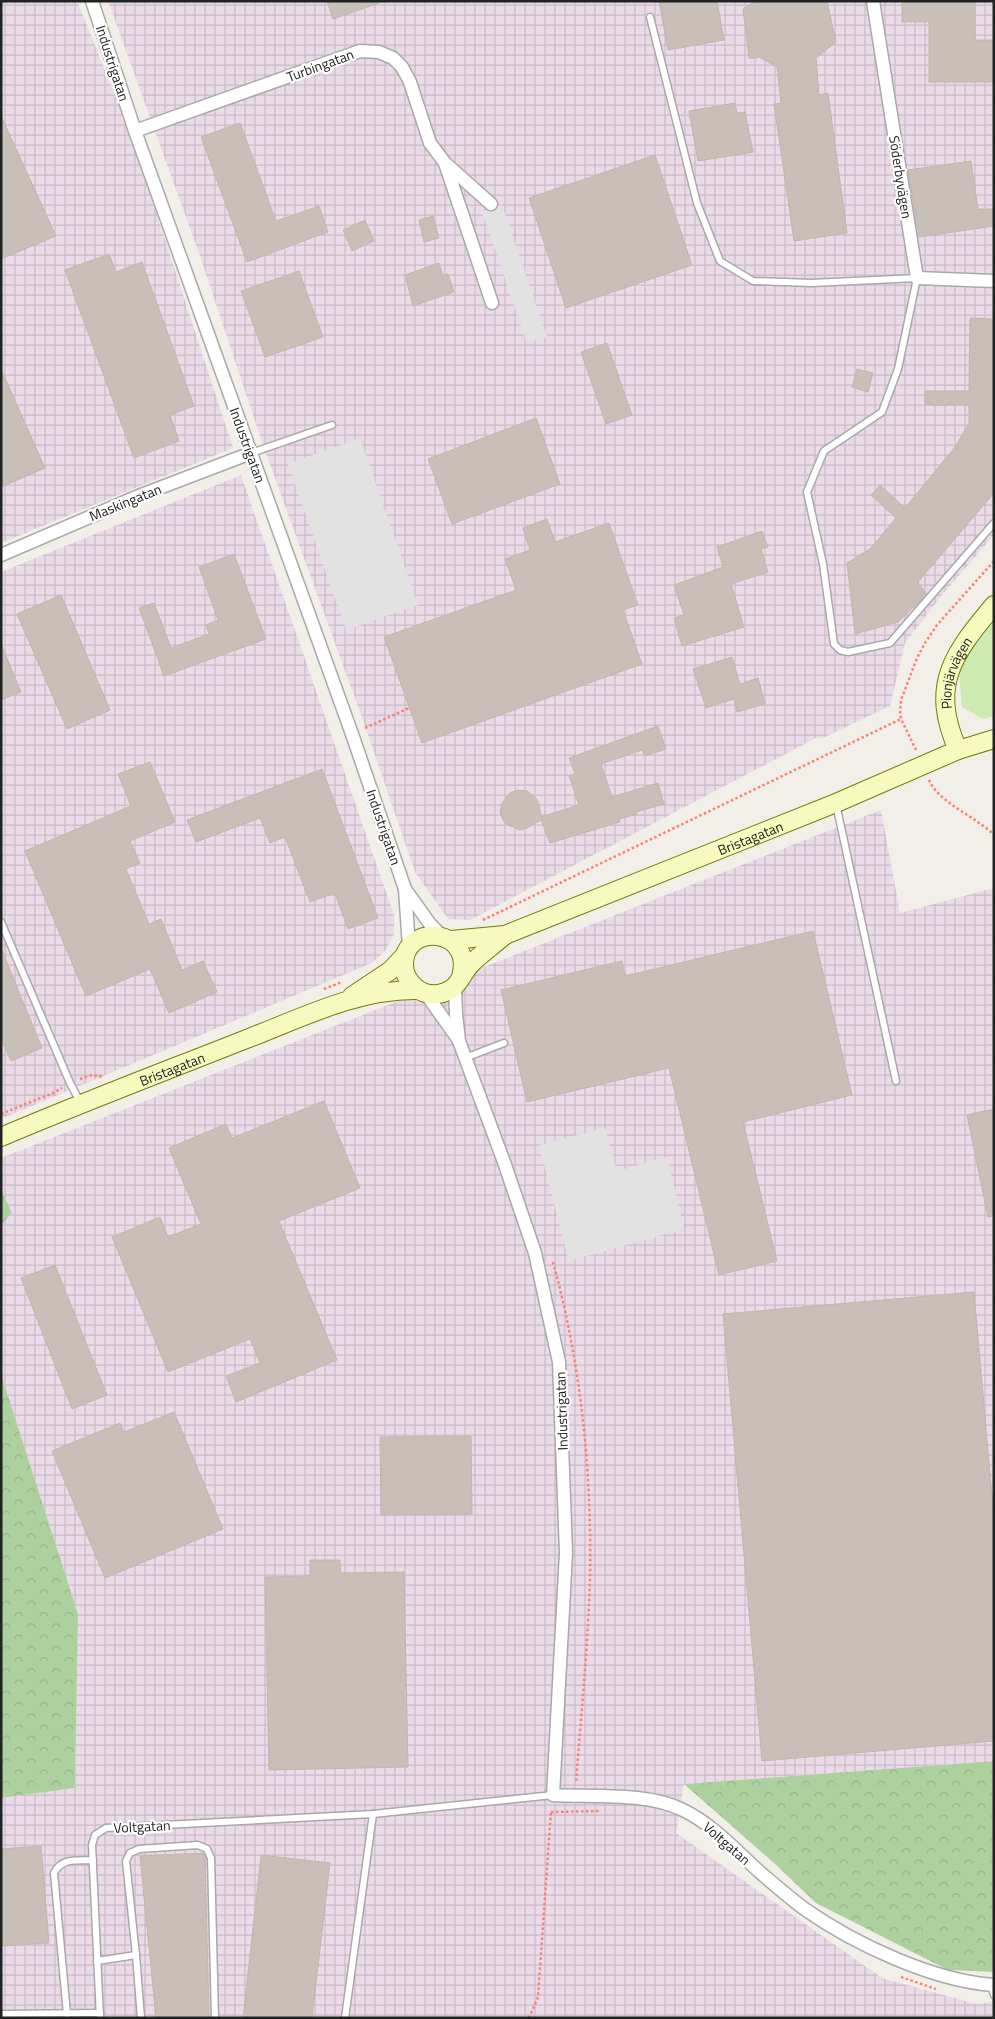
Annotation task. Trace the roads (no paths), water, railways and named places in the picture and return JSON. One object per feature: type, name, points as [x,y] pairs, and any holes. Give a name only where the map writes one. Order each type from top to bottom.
[{"type":"street","name":"Industrigatan","points":[[92,1],[135,131],[352,734],[405,889],[430,924],[446,938]]},
{"type":"street","name":"Söderbyvägen","points":[[873,1],[917,278]]},
{"type":"street","name":"Turbingatan","points":[[135,131],[360,51],[379,52],[393,58],[402,67],[410,82],[430,143],[445,163],[491,204]]},
{"type":"street","name":"Turbingatan","points":[[445,163],[492,303]]},
{"type":"street","points":[[917,278],[994,281]]},
{"type":"street","name":"Maskingatan","points":[[1,554],[141,495],[250,453]]},
{"type":"street","name":"Pionjärvägen","points":[[958,750],[948,727],[945,701],[949,671],[956,654],[968,636],[994,605]]},
{"type":"street","name":"Bristagatan","points":[[1,1137],[80,1104],[344,1002],[394,990],[437,995],[447,992],[458,982],[471,964],[505,935],[836,803],[958,750],[994,739]]},
{"type":"street","name":"Industrigatan","points":[[405,889],[407,951]]},
{"type":"street","name":"Bristagatan","points":[[344,1002],[391,970],[407,951],[424,936],[446,938],[505,935]]},
{"type":"street","points":[[446,938],[458,948],[463,957],[464,967],[458,982]]},
{"type":"street","points":[[407,951],[405,973],[410,983],[422,992]]},
{"type":"street","name":"Industrigatan","points":[[458,982],[456,1014],[459,1042],[504,1162],[535,1253],[559,1362],[566,1552],[553,1796]]},
{"type":"street","name":"Industrigatan","points":[[422,992],[459,1042]]},
{"type":"street","name":"Voltgatan","points":[[553,1796],[646,1800],[683,1809],[705,1822],[805,1910],[856,1940],[950,1978],[993,1988]]},
{"type":"lane","points":[[650,17],[697,203],[720,261],[753,281],[812,283],[917,278],[898,369],[882,412],[824,451],[806,492],[823,564],[834,644],[840,650],[848,652],[890,643],[994,524]]},
{"type":"lane","points":[[250,453],[332,425]]},
{"type":"lane","points":[[836,803],[896,1081]]},
{"type":"lane","points":[[1,922],[80,1104]]},
{"type":"lane","points":[[465,1058],[504,1043]]},
{"type":"lane","name":"Voltgatan","points":[[100,2016],[92,1845],[95,1835],[106,1828],[373,1814],[553,1796]]},
{"type":"lane","points":[[345,2018],[373,1814]]},
{"type":"lane","points":[[141,2018],[126,1861],[130,1853],[139,1849],[198,1845],[207,1848],[211,1858],[215,2018]]},
{"type":"lane","points":[[67,2014],[54,1873],[58,1866],[65,1862],[93,1860]]},
{"type":"lane","points":[[97,1961],[136,1955]]},
{"type":"lane","points":[[1,2014],[100,2016]]}]
